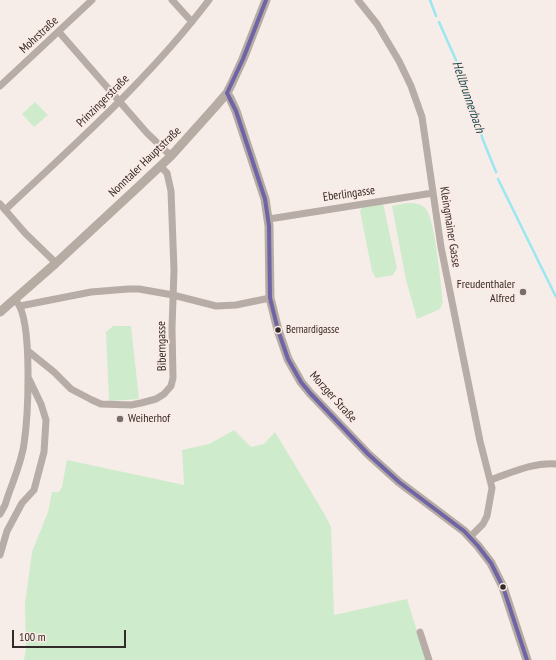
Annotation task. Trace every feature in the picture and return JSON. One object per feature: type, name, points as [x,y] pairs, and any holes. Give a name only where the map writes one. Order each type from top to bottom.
[{"type":"street","name":"Mohrstraße","points":[[0,86],[92,0]]},
{"type":"street","points":[[172,0],[192,22]]},
{"type":"street","name":"Prinzingerstraße","points":[[3,207],[120,101],[192,22],[209,0]]},
{"type":"street","name":"Kleingmainer Gasse","points":[[358,0],[377,24],[399,61],[411,86],[422,117],[441,247],[480,441],[492,488],[487,516],[483,524],[470,537]]},
{"type":"street","name":"Nonntaler Hauptstraße","points":[[0,312],[18,302],[56,263],[171,156],[227,93],[244,59],[265,1]]},
{"type":"street","points":[[59,32],[147,134],[171,156]]},
{"type":"street","name":"Morzger Straße","points":[[227,93],[236,111],[265,199],[269,219],[270,298],[278,330],[288,359],[301,382],[310,393],[388,473],[470,537],[491,563],[510,605],[527,660]]},
{"type":"street","name":"Biberngasse","points":[[28,351],[54,372],[71,389],[101,404],[131,405],[156,399],[164,394],[171,386],[173,378],[174,270],[172,191],[167,173],[160,166]]},
{"type":"street","name":"Eberlingasse","points":[[269,219],[432,192]]},
{"type":"street","points":[[3,207],[25,232],[56,263]]},
{"type":"street","points":[[0,514],[5,505],[24,443],[28,351],[18,302],[128,289],[139,289],[173,295],[216,306],[236,305],[270,298]]},
{"type":"street","points":[[0,555],[7,531],[22,503],[34,490],[44,452],[46,420],[41,404],[28,377]]},
{"type":"street","points":[[490,480],[531,467],[556,464]]},
{"type":"street","points":[[420,632],[429,660]]},
{"type":"green space","points":[[35,102],[48,115],[34,127],[22,114]]},
{"type":"green space","points":[[383,203],[397,268],[393,275],[376,278],[372,271],[360,211],[363,206]]},
{"type":"green space","points":[[407,203],[421,205],[429,214],[435,237],[443,302],[440,309],[417,319],[406,280],[392,206]]},
{"type":"green space","points":[[113,326],[131,326],[139,399],[109,401],[106,332]]},
{"type":"green space","points":[[234,430],[251,447],[264,444],[275,432],[325,515],[331,527],[334,615],[407,599],[426,660],[24,660],[26,648],[25,604],[32,552],[48,512],[52,492],[59,492],[62,487],[67,460],[184,485],[182,450],[209,444]]},
{"type":"waterway","name":"Hellbrunnerbach","points":[[430,0],[436,16]]},
{"type":"waterway","name":"Hellbrunnerbach","points":[[439,22],[464,78],[483,140],[496,172]]},
{"type":"waterway","name":"Hellbrunnerbach","points":[[498,179],[556,297]]},
{"type":"transit line","points":[[227,93],[243,59],[266,0]]},
{"type":"transit line","points":[[227,93],[236,111],[265,199],[269,226],[270,298],[278,330],[288,359],[301,382],[310,393],[368,454],[399,482],[464,531],[478,546],[491,563],[503,587],[527,660]]},
{"type":"place","name":"Freudenthaler Alfred","points":[[523,292]]},
{"type":"place","name":"Bernardigasse","points":[[278,330]]},
{"type":"place","name":"Weiherhof","points":[[120,419]]}]
